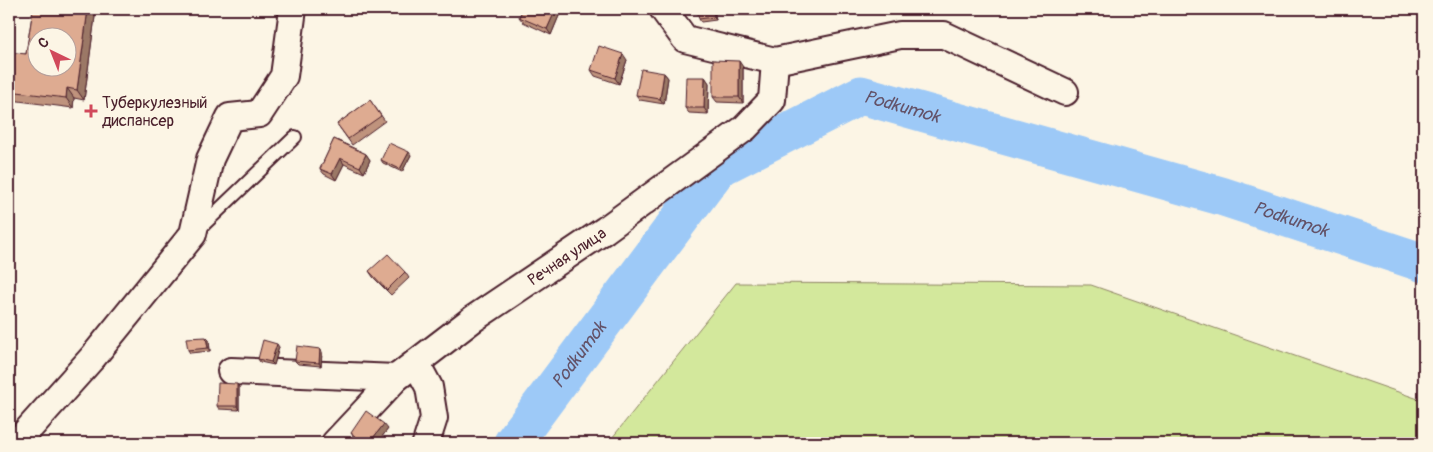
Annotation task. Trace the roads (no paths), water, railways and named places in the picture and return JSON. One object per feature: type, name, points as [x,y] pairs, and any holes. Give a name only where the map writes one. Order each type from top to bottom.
[{"type":"street","points":[[19,443],[26,432],[93,357],[194,234],[210,159],[230,117],[259,114],[284,76],[293,9]]},
{"type":"street","points":[[663,9],[685,39],[775,61],[900,35],[944,35],[1065,92]]},
{"type":"street","name":"Речная улица","points":[[335,443],[406,370],[473,319],[605,230],[745,128],[772,100],[775,61]]},
{"type":"street","points":[[231,371],[406,370],[429,387],[434,418],[426,443]]},
{"type":"lane","points":[[194,234],[295,137]]},
{"type":"waterway","name":"Podkumok","points":[[513,443],[718,168],[861,95],[1221,196],[1424,263]]},
{"type":"place","name":"Туберкулезный диспансер","points":[[91,111]]}]
